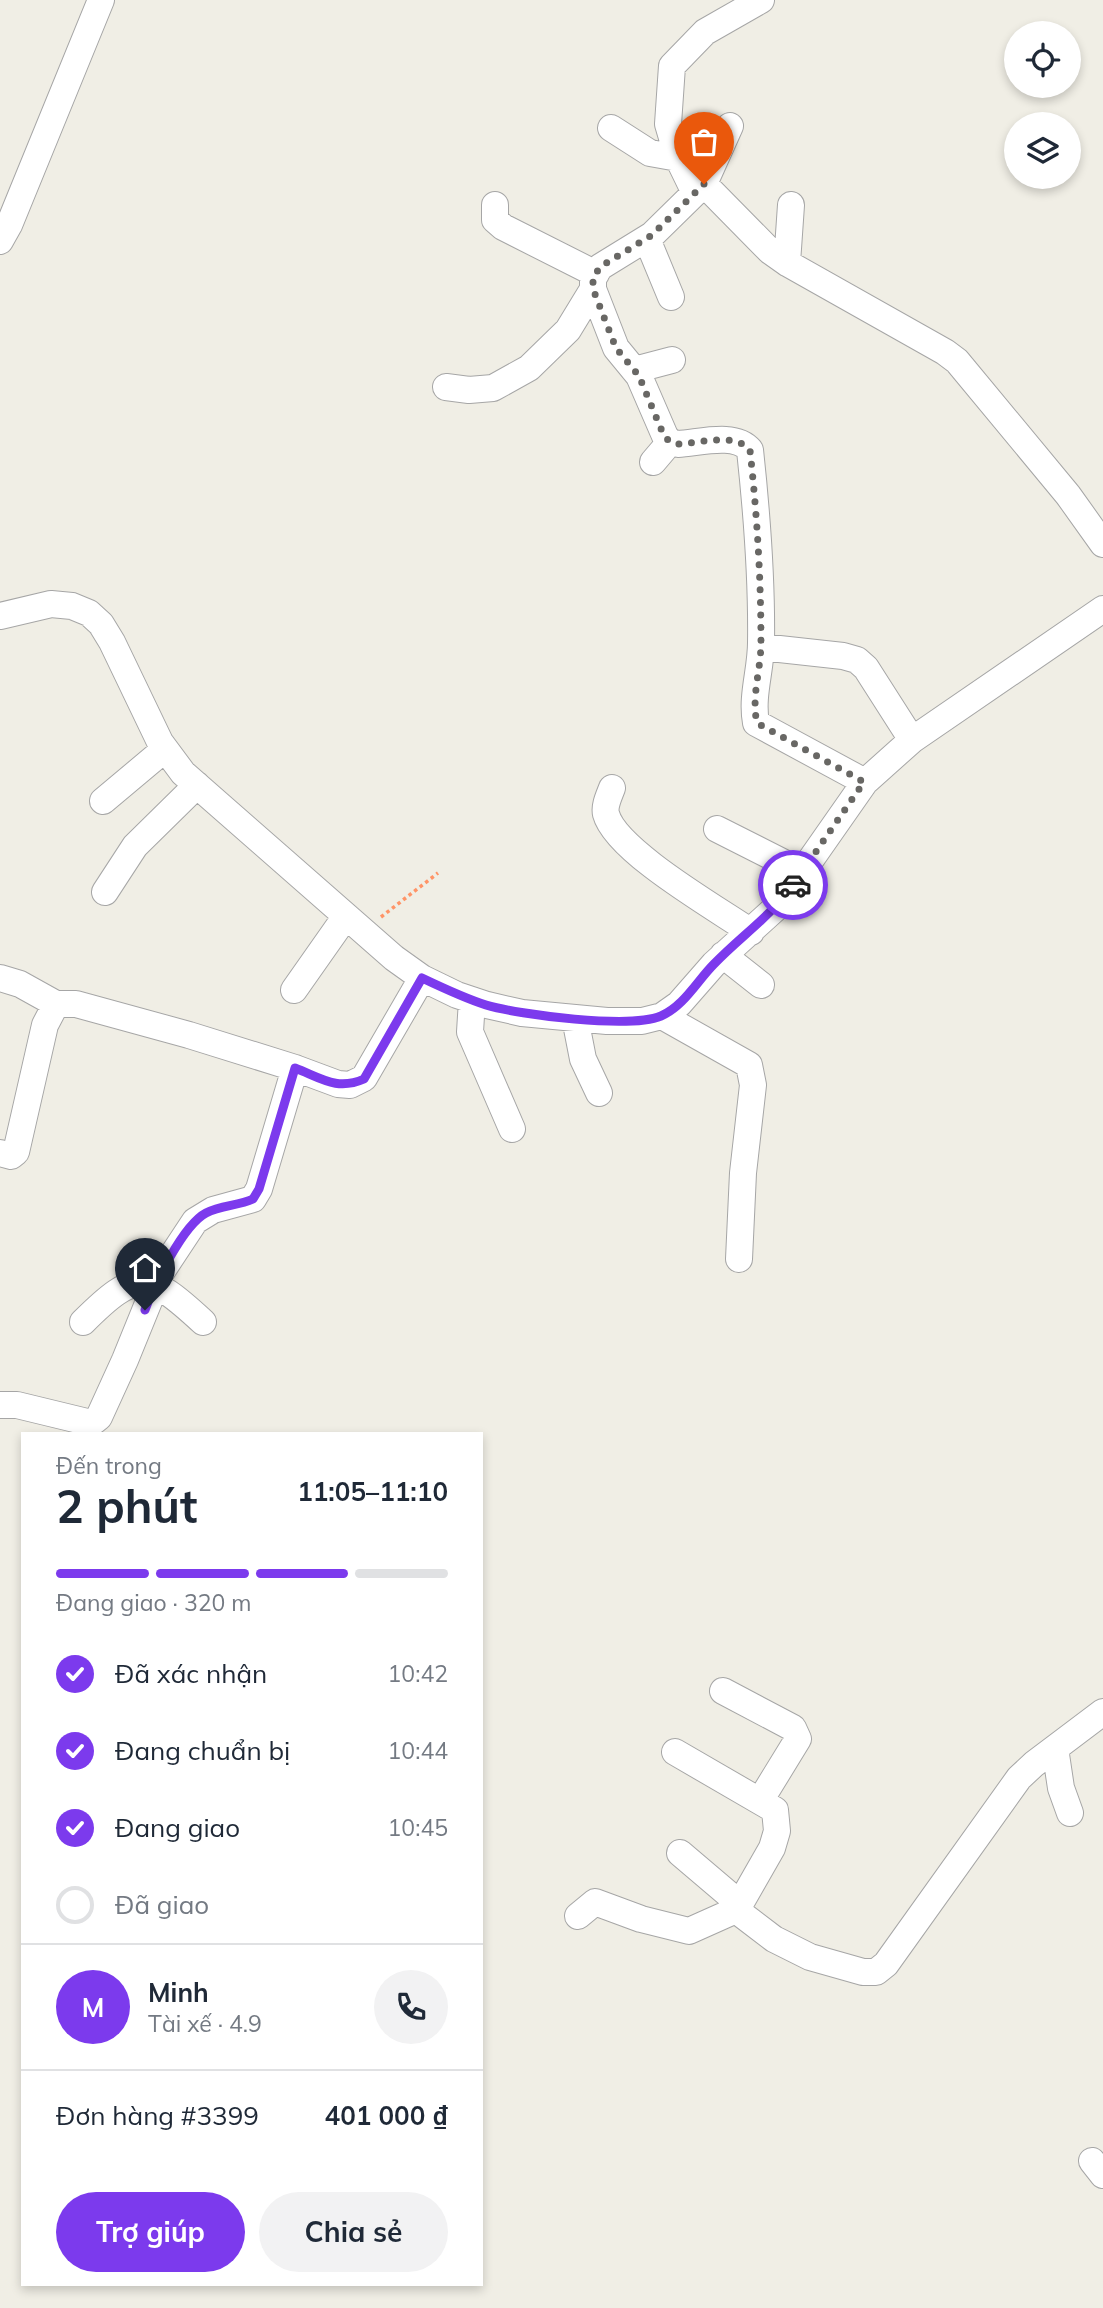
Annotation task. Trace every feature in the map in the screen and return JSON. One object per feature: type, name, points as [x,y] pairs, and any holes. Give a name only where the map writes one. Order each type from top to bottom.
[{"type":"street","points":[[0,241],[9,225],[101,0]]},
{"type":"street","points":[[761,0],[705,32],[672,66],[668,124],[678,158],[700,188],[770,251],[957,361],[1068,495],[1103,544]]},
{"type":"street","points":[[446,387],[469,390],[493,388],[529,368],[568,330],[600,267],[647,239],[700,188],[730,126]]},
{"type":"street","points":[[611,128],[650,153],[678,158]]},
{"type":"street","points":[[495,205],[495,220],[503,227],[595,281],[616,348],[634,370],[664,436],[662,452],[678,444],[734,440],[744,443],[750,450],[760,541],[761,647],[753,706],[757,723],[864,782]]},
{"type":"street","points":[[787,263],[791,205]]},
{"type":"street","points":[[647,239],[671,298]]},
{"type":"street","points":[[634,370],[672,360]]},
{"type":"street","points":[[0,616],[51,604],[72,606],[89,613],[102,624],[165,749],[183,773],[394,958],[422,978],[472,1000],[522,1013],[607,1021],[642,1021],[662,1016],[680,1004],[723,956],[779,905],[864,782],[912,740],[1103,609]]},
{"type":"street","points":[[761,647],[857,660],[866,668],[912,740]]},
{"type":"street","points":[[103,801],[165,749]]},
{"type":"street","points":[[105,892],[135,846],[197,785]]},
{"type":"street","points":[[612,788],[605,811],[613,831],[626,845],[751,932]]},
{"type":"street","points":[[718,829],[802,872]]},
{"type":"street","points":[[294,990],[355,923]]},
{"type":"street","points":[[723,956],[761,985]]},
{"type":"street","points":[[0,978],[20,984],[55,1004],[76,1004],[189,1035],[338,1084],[350,1085],[364,1079],[422,978]]},
{"type":"street","points":[[472,1000],[470,1032],[512,1129]]},
{"type":"street","points":[[0,1153],[11,1156],[16,1152],[45,1025],[55,1004]]},
{"type":"street","points":[[662,1016],[749,1065],[753,1085],[743,1173],[739,1259]]},
{"type":"street","points":[[575,1018],[583,1059],[599,1093]]},
{"type":"street","points":[[0,1405],[17,1405],[87,1422],[99,1417],[155,1285],[195,1221],[203,1214],[253,1199],[259,1189],[295,1068]]},
{"type":"street","points":[[83,1322],[112,1293],[131,1283],[155,1285],[173,1294],[203,1322]]},
{"type":"street","points":[[723,1691],[793,1728],[799,1739],[760,1801]]},
{"type":"street","points":[[680,1853],[774,1939],[791,1949],[863,1972],[876,1972],[886,1965],[1019,1778],[1102,1714]]},
{"type":"street","points":[[1055,1748],[1061,1788],[1070,1813]]},
{"type":"street","points":[[578,1916],[595,1902],[641,1919],[689,1931],[738,1907],[772,1848],[777,1831],[775,1810],[675,1752]]},
{"type":"path","points":[[355,923],[438,873]]},
{"type":"way so far","points":[[704,184],[641,244],[600,267],[593,278],[593,289],[616,348],[639,376],[664,436],[670,442],[678,444],[734,440],[744,443],[750,450],[760,541],[761,647],[753,706],[757,723],[864,782],[793,885]]},
{"type":"route","points":[[145,1310],[160,1274],[195,1221],[213,1210],[253,1199],[259,1189],[295,1068],[338,1084],[350,1085],[364,1079],[422,978],[457,995],[522,1013],[607,1021],[642,1021],[662,1016],[680,1004],[714,964],[779,905],[793,885]]}]
